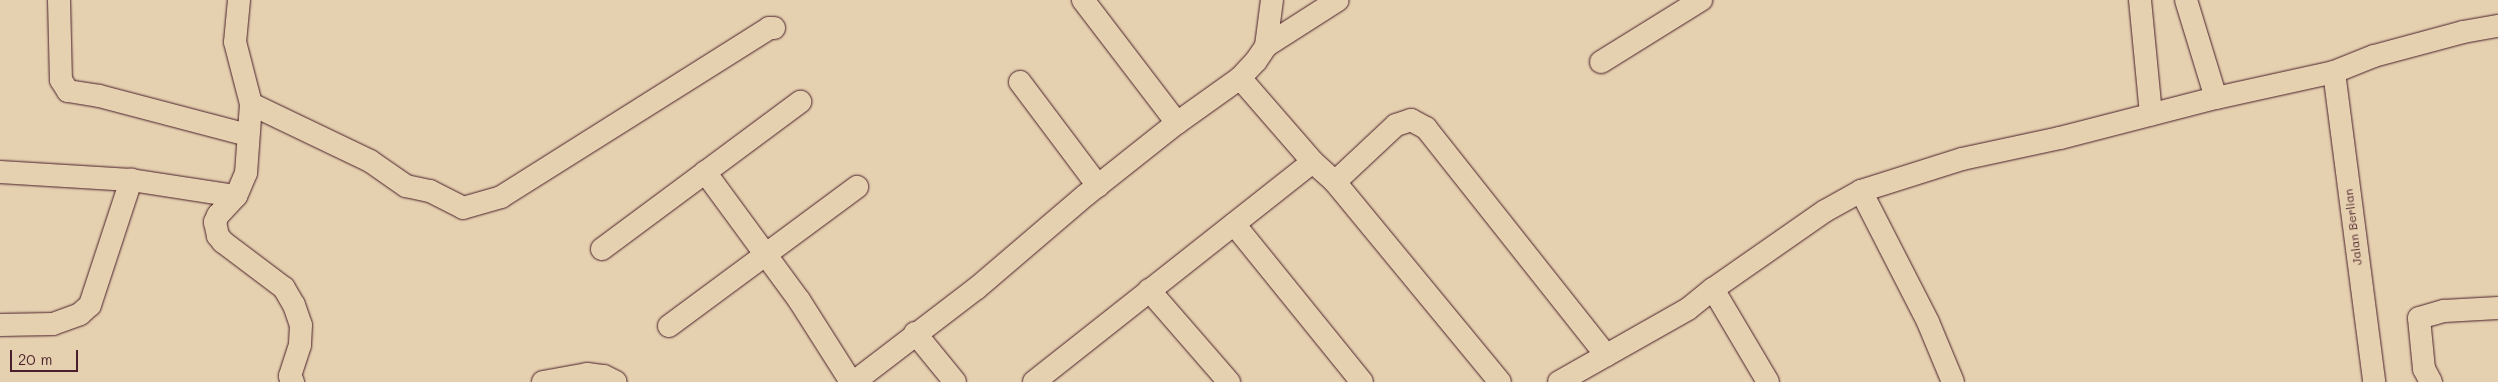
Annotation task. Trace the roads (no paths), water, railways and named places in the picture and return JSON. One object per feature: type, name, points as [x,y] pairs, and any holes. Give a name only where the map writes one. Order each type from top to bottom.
[{"type":"street","points":[[59,0],[61,80],[68,92],[134,105],[248,135]]},
{"type":"street","points":[[239,0],[235,42],[251,104],[246,172],[236,196],[215,222],[218,236],[284,288],[294,305],[301,325],[300,345],[290,376],[294,382]]},
{"type":"street","points":[[1083,0],[1177,123]]},
{"type":"street","points":[[705,172],[799,300],[852,382],[977,288],[1098,186],[1177,123],[1240,78],[1256,62],[1266,46],[1272,0]]},
{"type":"street","points":[[1266,46],[1338,0]]},
{"type":"street","points":[[1601,62],[1701,0]]},
{"type":"street","points":[[2140,0],[2151,114]]},
{"type":"street","points":[[2186,0],[2216,98]]},
{"type":"street","points":[[1559,382],[1688,309],[1712,289],[1825,211],[1861,191],[1962,159],[2060,138],[2216,98],[2334,72],[2374,56],[2463,32],[2498,26],[2498,31]]},
{"type":"street","points":[[251,104],[370,161],[406,186],[430,191],[463,208],[501,197],[769,28],[774,28]]},
{"type":"street","name":"Jalan Berlian","points":[[2334,72],[2374,382]]},
{"type":"street","points":[[1240,78],[1313,162],[1335,182],[1500,382]]},
{"type":"street","points":[[1020,82],[1098,186]]},
{"type":"street","points":[[602,249],[800,102]]},
{"type":"street","points":[[1335,182],[1396,125],[1411,120],[1426,128],[1606,355]]},
{"type":"street","points":[[1034,382],[1313,162]]},
{"type":"street","points":[[0,172],[131,180],[236,196]]},
{"type":"street","points":[[0,325],[53,324],[72,318],[90,305],[131,180]]},
{"type":"street","points":[[669,326],[857,187]]},
{"type":"street","points":[[1861,191],[1928,322],[1953,382]]},
{"type":"street","points":[[1234,224],[1362,382]]},
{"type":"street","points":[[1712,289],[1768,382]]},
{"type":"street","points":[[1149,290],[1229,382]]},
{"type":"street","points":[[2431,382],[2424,369],[2419,318],[2444,311],[2498,308]]},
{"type":"street","points":[[915,333],[954,382]]},
{"type":"street","points":[[543,382],[587,374],[604,376],[616,382]]}]
